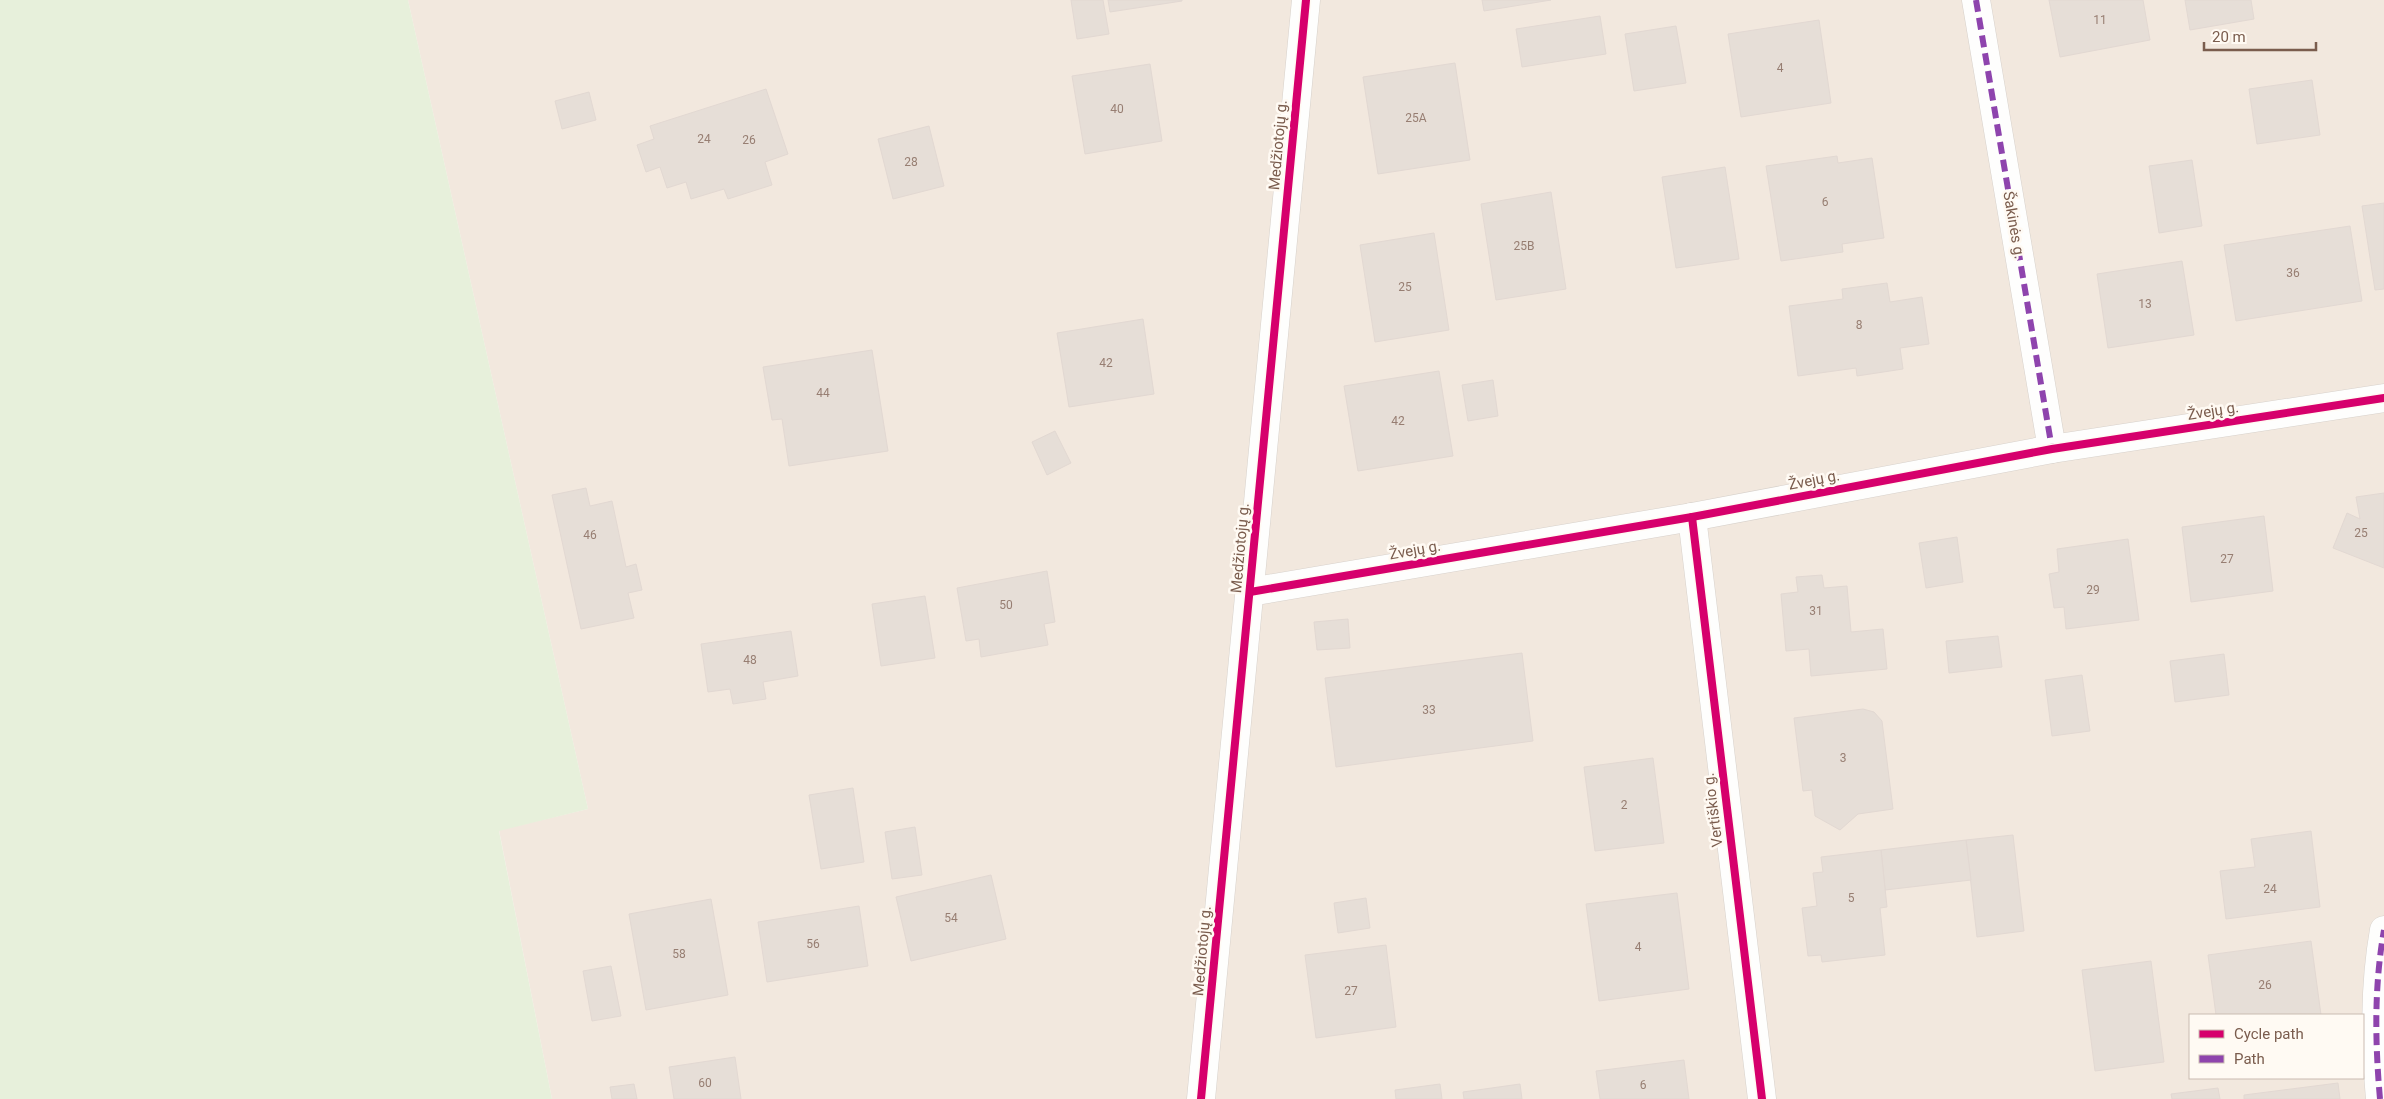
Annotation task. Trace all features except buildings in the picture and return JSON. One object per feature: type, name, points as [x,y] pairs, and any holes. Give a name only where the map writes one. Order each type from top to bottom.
[{"type":"street","name":"Medžiotojų g.","points":[[1202,1099],[1306,0]]},
{"type":"street","name":"Šakinės g.","points":[[1976,0],[2052,449]]},
{"type":"street","name":"Žvejų g.","points":[[1250,592],[1692,517],[2052,449],[2384,398]]},
{"type":"street","name":"Vertiškio g.","points":[[1692,517],[1762,1099]]},
{"type":"street","points":[[2380,1099],[2376,1052],[2377,972],[2384,930]]},
{"type":"shaded area","points":[[408,0],[2384,0],[2384,1099],[552,1099],[499,830],[588,809]]},
{"type":"green space","points":[[0,0],[408,0],[588,809],[499,831],[552,1099],[0,1099]]},
{"type":"marked path","points":[[1976,0],[2052,449]]},
{"type":"marked path","points":[[2380,1099],[2376,1014],[2378,972],[2384,930]]},
{"type":"cycle path","points":[[1201,1099],[1306,0]]},
{"type":"cycle path","points":[[1250,592],[1692,517],[2052,449],[2384,398]]},
{"type":"cycle path","points":[[1692,517],[1762,1099]]}]
